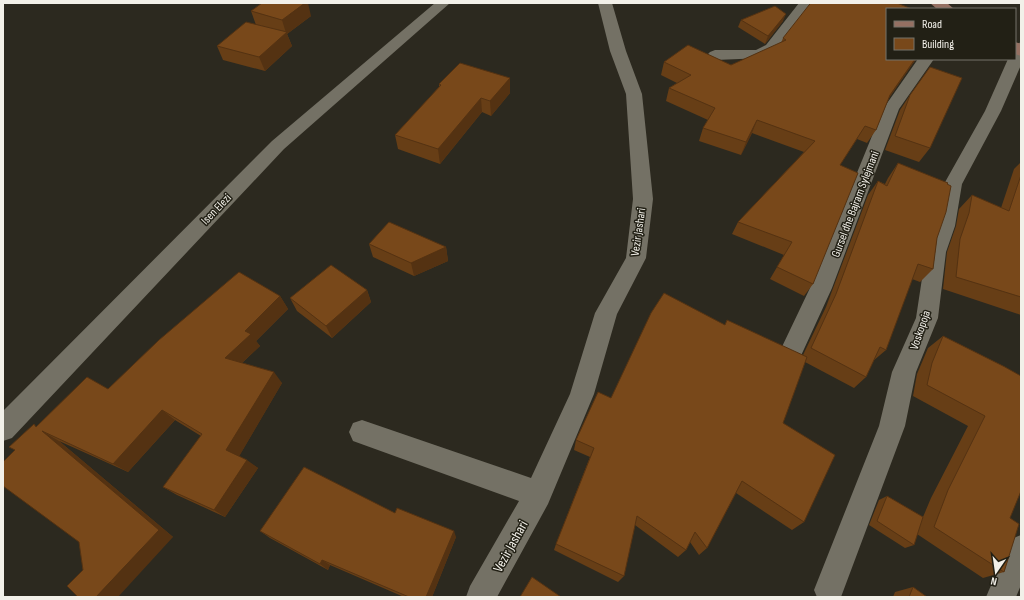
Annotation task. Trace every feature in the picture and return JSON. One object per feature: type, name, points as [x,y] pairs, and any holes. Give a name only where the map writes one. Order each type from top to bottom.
[{"type":"street","name":"Isen Elezi","points":[[3,429],[278,145],[443,3]]},
{"type":"street","name":"Vezir Jashari","points":[[480,597],[538,494],[582,394],[606,314],[636,258],[643,198],[634,94],[618,50],[605,3]]},
{"type":"street","points":[[715,55],[759,55],[771,48],[806,3]]},
{"type":"street","name":"Gursel dhe Bajram Sylejmani","points":[[791,353],[821,288],[892,109],[925,60]]},
{"type":"street","name":"Voskopoja","points":[[829,590],[892,426],[904,372],[927,318],[936,252],[945,226],[953,184],[993,111],[1014,60]]},
{"type":"street","points":[[362,432],[538,494]]},
{"type":"street","points":[[1001,597],[1021,549]]},
{"type":"building","points":[[262,3],[305,3],[282,20],[251,11]]},
{"type":"building","points":[[811,3],[897,3],[910,8],[886,8],[886,60],[914,60],[890,95],[876,130],[865,126],[840,165],[858,173],[813,284],[777,267],[792,242],[738,222],[815,141],[757,120],[746,142],[703,128],[715,108],[669,88],[691,75],[664,62],[688,45],[731,65],[786,40],[783,38]]},
{"type":"building","points":[[775,6],[786,14],[768,36],[741,20]]},
{"type":"building","points":[[246,22],[287,32],[259,57],[217,46]]},
{"type":"building","points":[[460,63],[510,78],[490,101],[481,98],[438,149],[395,135],[441,85],[439,84]]},
{"type":"building","points":[[930,67],[962,78],[930,148],[895,136],[910,95]]},
{"type":"building","points":[[898,163],[948,183],[947,184],[951,186],[946,212],[937,238],[933,269],[918,264],[886,350],[880,347],[866,377],[811,348],[836,294],[878,181],[887,186]]},
{"type":"building","points":[[1021,175],[1021,297],[956,277],[960,239],[969,213],[972,195],[1009,211]]},
{"type":"building","points":[[389,222],[446,247],[411,263],[369,244]]},
{"type":"building","points":[[331,265],[367,290],[326,326],[290,298]]},
{"type":"building","points":[[239,272],[280,296],[245,331],[251,334],[225,358],[274,372],[226,450],[247,460],[214,510],[163,487],[202,434],[162,410],[113,464],[42,431],[159,530],[96,597],[78,597],[67,586],[83,570],[79,542],[3,486],[3,462],[15,450],[9,447],[34,424],[36,427],[87,377],[108,389],[159,340]]},
{"type":"building","points":[[664,293],[725,325],[727,320],[807,357],[783,423],[835,455],[804,522],[742,481],[707,548],[695,532],[686,550],[637,516],[624,576],[556,544],[594,448],[576,440],[598,392],[611,398],[651,313]]},
{"type":"building","points":[[943,336],[1021,376],[1021,491],[1010,518],[1019,524],[1004,572],[934,527],[948,490],[985,416],[927,385],[932,363]]},
{"type":"building","points":[[304,467],[395,513],[397,508],[454,531],[426,597],[409,597],[322,560],[320,564],[260,531]]},
{"type":"building","points":[[887,496],[923,517],[914,545],[877,521]]},
{"type":"building","points":[[532,577],[561,597],[520,597]]},
{"type":"building","points":[[913,587],[927,597],[909,597]]}]
